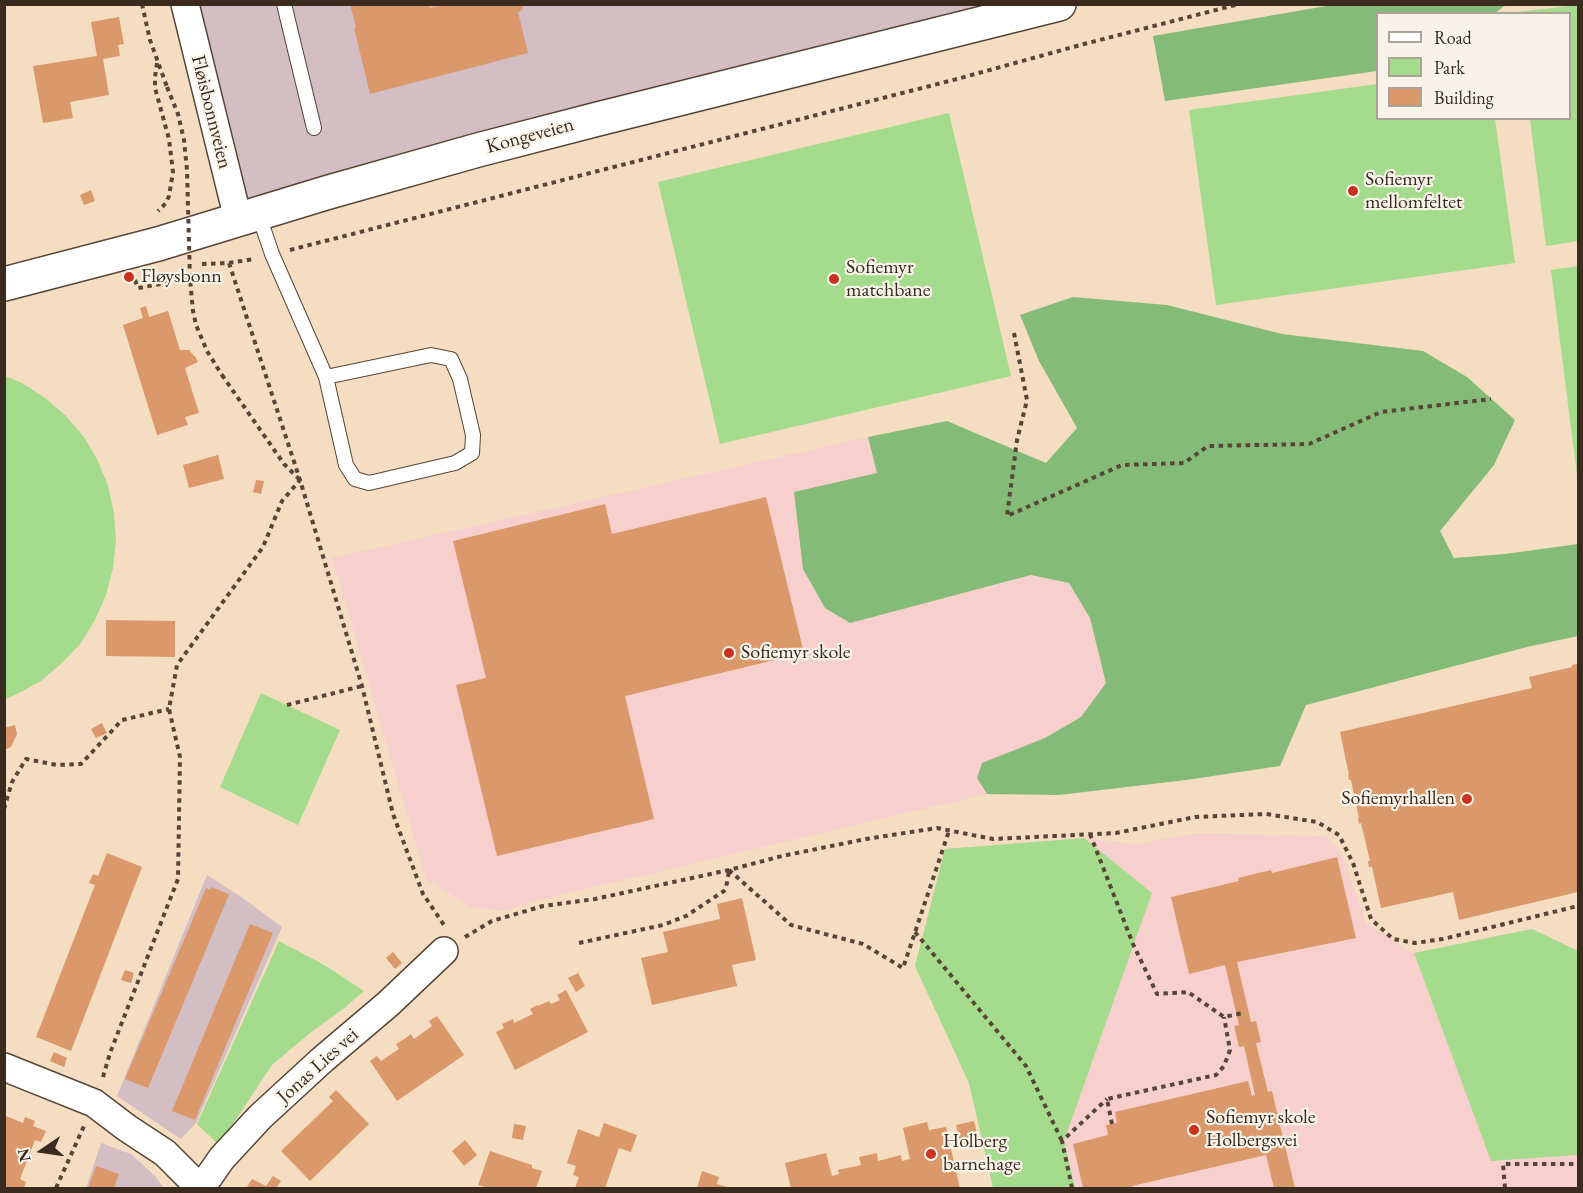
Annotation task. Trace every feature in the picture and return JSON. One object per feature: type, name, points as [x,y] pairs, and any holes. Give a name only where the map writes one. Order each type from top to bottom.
[{"type":"main road","name":"Kongeveien","points":[[4,285],[158,244],[398,172],[582,123],[1059,4]]},
{"type":"street","name":"Fløisbonnveien","points":[[186,5],[248,216]]},
{"type":"street","name":"Jonas Lies vei","points":[[200,1188],[222,1158],[260,1117],[450,947]]},
{"type":"street","points":[[4,1067],[94,1103],[165,1153],[200,1188]]},
{"type":"lane","points":[[284,4],[314,129]]},
{"type":"lane","points":[[248,216],[272,254],[326,376],[346,465],[354,478],[369,483],[455,463],[472,453],[473,435],[460,379],[451,359],[431,355],[326,376]]},
{"type":"path","points":[[142,4],[157,63],[178,114],[184,140],[190,279],[196,325],[207,351],[222,375],[284,464],[300,480]]},
{"type":"path","points":[[1239,4],[945,82],[272,254],[228,263],[300,480],[362,686],[393,814],[423,894],[450,947],[492,921],[543,906],[595,899],[866,839],[937,828],[993,839],[1116,833],[1195,817],[1266,814],[1317,822],[1339,835],[1353,862],[1371,919],[1393,939],[1415,944],[1578,906]]},
{"type":"path","points":[[154,213],[166,203],[173,172],[169,139],[155,88],[154,77],[157,63]]},
{"type":"path","points":[[135,279],[138,288],[190,279]]},
{"type":"path","points":[[1014,333],[1027,400],[1017,440],[1007,516],[1122,465],[1184,463],[1208,446],[1309,444],[1381,412],[1491,399]]},
{"type":"path","points":[[56,1188],[94,1103],[110,1053],[178,879],[180,757],[169,709],[177,665],[263,547],[282,501],[300,480]]},
{"type":"path","points":[[287,705],[362,686]]},
{"type":"path","points":[[4,809],[12,782],[26,759],[57,765],[81,764],[122,720],[169,709]]},
{"type":"path","points":[[729,870],[790,925],[863,944],[903,968],[949,831]]},
{"type":"path","points":[[1062,1141],[1107,1099],[1216,1075],[1224,1066],[1230,1050],[1224,1017],[1188,992],[1157,994],[1133,944],[1090,834]]},
{"type":"path","points":[[579,943],[663,925],[686,916],[724,891],[729,870]]},
{"type":"path","points":[[915,932],[1026,1066],[1062,1141],[1072,1188]]},
{"type":"path","points":[[1224,1017],[1243,1013]]},
{"type":"path","points":[[1107,1099],[1112,1124]]},
{"type":"path","points":[[1505,1188],[1503,1164],[1578,1164]]},
{"type":"shaded area","points":[[182,4],[983,5],[227,210]]},
{"type":"shaded area","name":"Sofiemyr skole","points":[[868,437],[877,473],[850,623],[1031,575],[1069,583],[1090,618],[1106,682],[1081,717],[977,778],[987,794],[548,898],[503,911],[471,908],[426,879],[332,558]]},
{"type":"shaded area","points":[[1199,833],[1326,836],[1342,853],[1366,923],[1413,953],[1532,929],[1578,951],[1578,1188],[993,1188],[969,1083],[915,966],[945,849],[1084,838],[1136,844]]},
{"type":"shaded area","points":[[207,875],[282,927],[196,1123],[181,1139],[117,1096]]},
{"type":"shaded area","points":[[101,1143],[131,1154],[155,1176],[164,1188],[86,1188]]},
{"type":"green space","points":[[1332,5],[1506,5],[1496,12],[1376,12],[1376,71],[1165,101],[1153,36]]},
{"type":"green space","points":[[1578,5],[1578,241],[1546,246],[1530,120],[1571,120],[1571,12],[1517,12]]},
{"type":"green space","name":"Sofiemyr mellomfeltet","points":[[1376,84],[1376,120],[1495,120],[1515,263],[1216,305],[1189,110]]},
{"type":"green space","name":"Sofiemyr matchbane","points":[[949,113],[1011,376],[720,444],[658,182]]},
{"type":"green space","points":[[1578,266],[1578,483],[1551,270]]},
{"type":"green space","points":[[1073,297],[1167,305],[1282,334],[1423,351],[1467,377],[1515,420],[1494,465],[1440,531],[1454,558],[1578,544],[1578,636],[1527,647],[1306,705],[1280,766],[1059,795],[987,794],[977,778],[982,763],[1045,738],[1081,717],[1106,683],[1090,618],[1069,583],[1031,575],[850,623],[825,608],[803,569],[794,492],[877,473],[868,437],[947,421],[1046,463],[1077,428],[1039,361],[1020,315]]},
{"type":"green space","points":[[5,376],[22,383],[45,398],[66,416],[84,437],[98,461],[108,486],[114,513],[116,540],[113,568],[106,595],[81,643],[41,681],[5,699]]},
{"type":"green space","points":[[261,693],[340,730],[298,825],[220,787]]},
{"type":"green space","points":[[1084,838],[1152,893],[1064,1141],[1075,1188],[993,1188],[969,1083],[915,966],[945,849]]},
{"type":"green space","points":[[1532,929],[1578,951],[1578,1155],[1491,1161],[1414,953]]},
{"type":"green space","points":[[279,941],[326,966],[364,991],[272,1065],[219,1145],[197,1124]]},
{"type":"building","points":[[350,4],[429,4],[430,8],[445,4],[522,4],[523,10],[518,12],[528,53],[370,94]]},
{"type":"building","points":[[119,17],[124,44],[118,45],[120,56],[103,59],[109,95],[70,102],[73,118],[43,123],[33,66],[97,56],[91,22]]},
{"type":"building","points":[[91,190],[95,201],[84,205],[80,195]]},
{"type":"building","points":[[146,306],[149,317],[168,311],[180,350],[189,350],[198,362],[185,368],[199,413],[185,417],[188,425],[157,435],[123,325],[143,318],[140,308]]},
{"type":"building","points":[[218,455],[224,479],[189,488],[183,465]]},
{"type":"building","points":[[256,480],[264,481],[261,494],[253,492]]},
{"type":"building","points":[[766,497],[804,653],[625,696],[654,819],[497,856],[456,685],[486,678],[453,541],[605,504],[612,534]]},
{"type":"building","points":[[106,620],[175,621],[175,657],[106,656]]},
{"type":"building","name":"Sofiemyrhallen","points":[[1578,664],[1578,892],[1459,920],[1453,892],[1381,908],[1372,867],[1369,867],[1368,861],[1370,861],[1361,823],[1359,824],[1340,732],[1532,688],[1529,677]]},
{"type":"building","points":[[102,723],[107,733],[96,738],[91,729]]},
{"type":"building","points":[[15,725],[17,734],[11,747],[4,750],[4,728]]},
{"type":"building","points":[[107,853],[142,867],[71,1051],[36,1037],[95,885],[89,883],[93,874],[98,876]]},
{"type":"building","points":[[1337,857],[1356,938],[1237,962],[1251,1022],[1256,1021],[1261,1042],[1256,1043],[1268,1092],[1272,1091],[1295,1188],[1274,1188],[1266,1155],[1132,1186],[1133,1188],[1083,1188],[1073,1144],[1108,1135],[1106,1125],[1117,1123],[1115,1112],[1248,1081],[1252,1096],[1255,1095],[1244,1046],[1239,1047],[1234,1026],[1239,1025],[1225,965],[1189,974],[1171,897],[1239,881],[1238,878],[1271,870],[1272,873]]},
{"type":"building","points":[[211,887],[229,894],[148,1088],[125,1079],[206,888],[210,890]]},
{"type":"building","points":[[742,898],[756,960],[732,965],[737,986],[652,1005],[641,958],[668,952],[663,932],[720,919],[717,904]]},
{"type":"building","points":[[250,924],[273,933],[195,1120],[172,1111]]},
{"type":"building","points":[[393,952],[402,963],[395,969],[386,958]]},
{"type":"building","points":[[125,970],[134,973],[131,983],[121,980]]},
{"type":"building","points":[[578,973],[585,986],[576,992],[568,978]]},
{"type":"building","points":[[566,990],[588,1032],[515,1070],[496,1032],[504,1028],[502,1024],[513,1019],[514,1023],[533,1014],[530,1009],[537,1005],[549,1001],[551,1004],[560,1000],[557,995]]},
{"type":"building","points":[[437,1016],[464,1055],[397,1101],[370,1061],[377,1056],[381,1061],[399,1049],[396,1044],[411,1034],[414,1039],[432,1026],[429,1021]]},
{"type":"building","points":[[54,1052],[67,1058],[64,1067],[50,1061]]},
{"type":"building","points":[[336,1090],[369,1124],[310,1181],[281,1151],[333,1101],[329,1097]]},
{"type":"building","points":[[6,1116],[23,1123],[25,1117],[35,1121],[33,1126],[46,1131],[41,1142],[35,1140],[20,1179],[26,1182],[24,1188],[4,1188],[4,1121]]},
{"type":"building","points":[[974,1121],[979,1142],[961,1146],[956,1125]]},
{"type":"building","name":"Holberg barnehage","points":[[927,1122],[929,1130],[946,1127],[960,1188],[791,1188],[785,1163],[826,1153],[832,1176],[839,1174],[838,1170],[861,1165],[859,1157],[877,1153],[878,1161],[901,1155],[902,1161],[910,1159],[903,1128]]},
{"type":"building","points":[[604,1123],[637,1135],[631,1152],[619,1148],[605,1188],[575,1188],[579,1177],[573,1175],[576,1166],[567,1163],[578,1129],[599,1137]]},
{"type":"building","points":[[514,1124],[526,1126],[523,1140],[512,1138]]},
{"type":"building","points":[[465,1140],[477,1155],[464,1166],[452,1151]]},
{"type":"building","points":[[490,1151],[532,1165],[532,1168],[542,1171],[536,1188],[488,1188],[478,1185]]},
{"type":"building","points":[[96,1166],[119,1174],[114,1188],[88,1188]]},
{"type":"building","points":[[702,1171],[719,1177],[717,1184],[730,1188],[697,1188]]},
{"type":"building","points":[[273,1176],[281,1181],[276,1188],[247,1187],[252,1179],[266,1186]]},
{"type":"place","name":"Sofiemyr mellomfeltet","points":[[1353,191]]},
{"type":"place","name":"Fløysbonn","points":[[129,277]]},
{"type":"place","name":"Sofiemyr matchbane","points":[[834,279]]},
{"type":"place","name":"Sofiemyr skole","points":[[729,653]]},
{"type":"place","name":"Sofiemyrhallen","points":[[1467,799]]},
{"type":"place","name":"Sofiemyr skole Holbergsvei","points":[[1194,1130]]},
{"type":"place","name":"Holberg barnehage","points":[[931,1154]]}]
